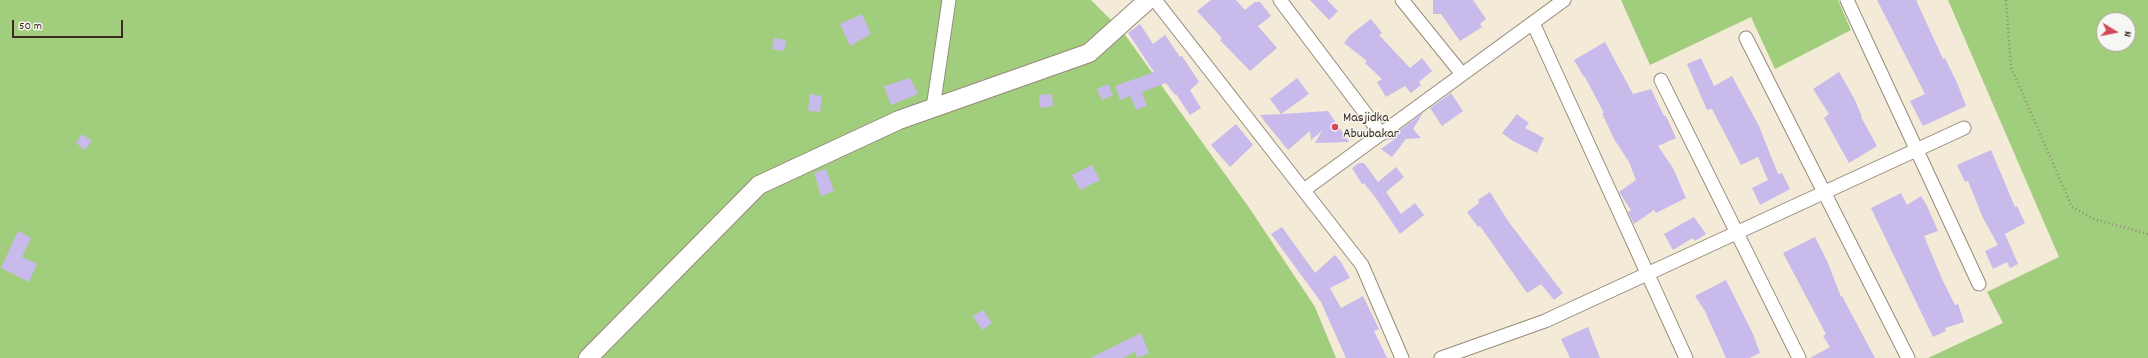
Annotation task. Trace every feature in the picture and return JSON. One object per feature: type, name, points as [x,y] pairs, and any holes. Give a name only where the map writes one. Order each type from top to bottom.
[{"type":"street","points":[[933,108],[949,0]]},
{"type":"street","points":[[588,358],[759,185],[899,120],[1088,54],[1148,0]]},
{"type":"street","points":[[1155,0],[1362,265],[1402,358]]},
{"type":"street","points":[[1280,0],[1381,134]]},
{"type":"street","points":[[1402,0],[1462,74]]},
{"type":"street","points":[[1304,190],[1564,0]]},
{"type":"street","points":[[1847,0],[1979,284]]},
{"type":"street","points":[[1533,22],[1686,358]]},
{"type":"street","points":[[1746,38],[1908,358]]},
{"type":"street","points":[[1661,80],[1799,358]]},
{"type":"street","points":[[1441,358],[1545,321],[1964,128]]},
{"type":"path","points":[[2006,0],[2011,67],[2072,207],[2094,219],[2148,234]]},
{"type":"green space","points":[[0,0],[1091,0],[1123,32],[1250,209],[1315,307],[1336,358],[0,358]]},
{"type":"green space","points":[[1621,0],[1838,0],[1851,30],[1775,69],[1751,17],[1650,65]]},
{"type":"green space","points":[[1948,0],[2148,0],[2148,358],[1928,358],[2003,323],[1987,292],[2059,257]]},
{"type":"building","points":[[1211,0],[1236,0],[1245,10],[1255,2],[1260,2],[1271,16],[1258,26],[1277,48],[1250,71],[1220,40],[1222,38],[1197,11]]},
{"type":"building","points":[[1310,0],[1327,0],[1338,11],[1329,20]]},
{"type":"building","points":[[1433,0],[1473,0],[1486,19],[1480,24],[1482,27],[1460,41],[1441,14],[1433,14]]},
{"type":"building","points":[[1877,0],[1916,0],[1943,59],[1945,58],[1958,85],[1966,106],[1923,126],[1910,101],[1925,94]]},
{"type":"building","points":[[862,14],[871,34],[850,46],[840,24]]},
{"type":"building","points":[[1371,19],[1382,33],[1379,35],[1410,68],[1422,58],[1432,71],[1419,82],[1421,85],[1411,93],[1405,86],[1386,97],[1377,82],[1382,79],[1365,63],[1367,61],[1344,43],[1350,35]]},
{"type":"building","points":[[1140,24],[1153,44],[1165,35],[1180,57],[1182,56],[1199,82],[1190,90],[1201,108],[1190,115],[1176,94],[1175,95],[1166,83],[1142,92],[1147,106],[1136,110],[1130,96],[1120,100],[1115,86],[1154,72],[1128,33]]},
{"type":"building","points":[[774,38],[786,40],[784,51],[772,49]]},
{"type":"building","points":[[1605,42],[1633,94],[1651,89],[1664,116],[1666,116],[1676,138],[1658,146],[1673,168],[1686,198],[1656,213],[1654,210],[1634,224],[1628,212],[1631,210],[1619,192],[1636,180],[1629,162],[1614,139],[1602,113],[1604,113],[1574,60]]},
{"type":"building","points":[[1701,58],[1714,86],[1732,76],[1759,126],[1778,174],[1782,173],[1790,189],[1760,205],[1752,188],[1768,180],[1758,157],[1741,165],[1712,109],[1707,110],[1687,64]]},
{"type":"building","points":[[1839,72],[1855,100],[1861,117],[1877,146],[1849,163],[1824,118],[1829,114],[1813,89]]},
{"type":"building","points":[[910,78],[918,94],[891,105],[884,86]]},
{"type":"building","points":[[1297,78],[1309,94],[1281,114],[1270,99]]},
{"type":"building","points":[[1108,84],[1113,95],[1102,100],[1097,89]]},
{"type":"building","points":[[1451,93],[1463,111],[1442,126],[1430,108]]},
{"type":"building","points":[[810,94],[822,96],[820,112],[808,111]]},
{"type":"building","points":[[1052,94],[1053,106],[1040,108],[1039,95]]},
{"type":"building","points":[[1328,111],[1349,142],[1315,143],[1322,131],[1311,140],[1310,131],[1288,150],[1260,115]]},
{"type":"building","points":[[1423,113],[1413,129],[1421,138],[1406,139],[1392,157],[1381,149],[1395,139],[1386,140]]},
{"type":"building","points":[[1517,114],[1529,123],[1525,128],[1544,138],[1537,153],[1513,141],[1502,133]]},
{"type":"building","points":[[1236,124],[1253,145],[1230,167],[1211,145]]},
{"type":"building","points":[[82,134],[92,141],[85,150],[76,143]]},
{"type":"building","points":[[1991,150],[2015,207],[2017,206],[2025,223],[2005,234],[2018,264],[2010,268],[2007,262],[1993,269],[1985,251],[1998,245],[1983,218],[1968,181],[1965,182],[1957,165]]},
{"type":"building","points":[[1359,163],[1364,163],[1378,182],[1396,167],[1404,177],[1386,192],[1401,214],[1415,203],[1424,215],[1400,234],[1375,197],[1364,183],[1362,184],[1352,168]]},
{"type":"building","points":[[1092,165],[1100,180],[1080,190],[1072,175]]},
{"type":"building","points":[[826,169],[834,191],[821,196],[814,173]]},
{"type":"building","points":[[1490,192],[1508,221],[1563,293],[1554,300],[1541,284],[1527,293],[1480,226],[1478,227],[1467,212],[1479,203],[1478,200]]},
{"type":"building","points":[[1901,193],[1907,205],[1921,196],[1927,206],[1938,231],[1924,236],[1942,279],[1955,305],[1958,304],[1964,322],[1945,328],[1946,331],[1933,337],[1871,208]]},
{"type":"building","points":[[1694,217],[1706,234],[1695,241],[1693,238],[1673,250],[1664,234]]},
{"type":"building","points":[[1282,227],[1315,273],[1335,255],[1341,262],[1350,278],[1330,288],[1341,308],[1363,296],[1379,329],[1374,331],[1387,358],[1346,358],[1321,302],[1271,234]]},
{"type":"building","points":[[18,231],[31,238],[22,257],[37,264],[29,282],[1,268]]},
{"type":"building","points":[[1815,237],[1828,263],[1841,297],[1842,296],[1875,358],[1810,358],[1830,347],[1823,336],[1826,334],[1783,253]]},
{"type":"building","points":[[1726,280],[1753,334],[1760,353],[1749,358],[1726,358],[1705,311],[1695,296]]},
{"type":"building","points":[[983,310],[992,323],[982,330],[973,316]]},
{"type":"building","points":[[1588,327],[1600,358],[1570,358],[1561,339]]},
{"type":"building","points":[[1141,333],[1149,353],[1137,358],[1135,352],[1123,358],[1090,358]]},
{"type":"place","name":"Masjidka Abuubakar","points":[[1335,127]]}]
